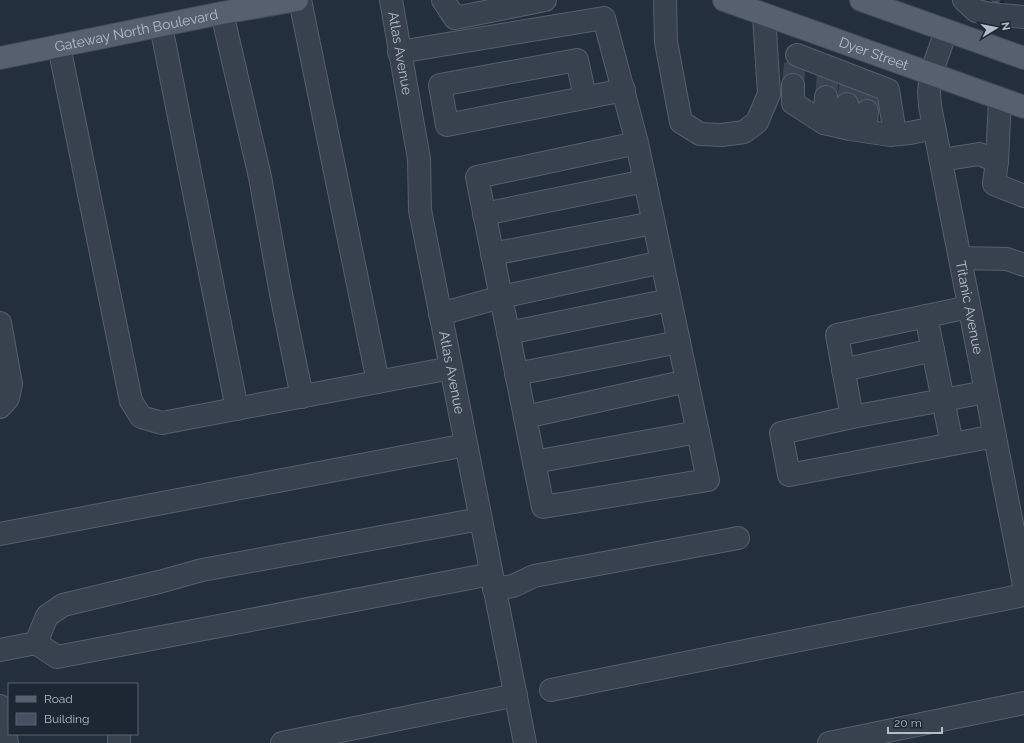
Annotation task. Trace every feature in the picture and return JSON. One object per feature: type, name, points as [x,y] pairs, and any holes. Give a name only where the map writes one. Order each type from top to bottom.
[{"type":"main road","name":"Gateway North Boulevard","points":[[0,58],[222,13],[297,0]]},
{"type":"main road","name":"Dyer Street","points":[[724,0],[1024,108]]},
{"type":"main road","points":[[861,0],[890,5],[946,31],[1024,58]]},
{"type":"street","points":[[300,0],[378,382]]},
{"type":"street","name":"Atlas Avenue","points":[[391,0],[419,159],[420,210],[525,743]]},
{"type":"street","points":[[443,0],[456,18],[538,1]]},
{"type":"street","points":[[665,0],[666,42],[681,122],[700,134],[722,135],[744,132],[757,122],[769,94],[764,14]]},
{"type":"street","points":[[967,38],[970,5],[991,14],[1024,17]]},
{"type":"street","points":[[222,13],[260,177],[281,294],[302,397]]},
{"type":"street","points":[[399,52],[604,18],[637,143],[708,480],[543,507],[477,177],[637,143]]},
{"type":"street","points":[[161,26],[237,409]]},
{"type":"street","points":[[803,29],[811,64],[860,82],[888,90],[895,134]]},
{"type":"street","name":"Titanic Avenue","points":[[946,31],[931,74],[929,92],[934,128],[1023,582]]},
{"type":"street","points":[[59,46],[131,401],[141,417],[162,423],[450,368]]},
{"type":"street","points":[[858,48],[860,82]]},
{"type":"street","points":[[585,98],[577,60],[440,85],[447,125],[585,98],[624,90]]},
{"type":"street","points":[[808,96],[833,125],[860,115],[895,134],[910,133],[934,128]]},
{"type":"street","points":[[1000,99],[998,161],[994,184],[1024,196]]},
{"type":"street","points":[[941,160],[979,154],[998,161]]},
{"type":"street","points":[[484,214],[645,181]]},
{"type":"street","points":[[492,254],[653,223]]},
{"type":"street","points":[[960,258],[1007,258],[1024,265]]},
{"type":"street","points":[[440,314],[501,297],[662,262]]},
{"type":"street","points":[[508,333],[670,300]]},
{"type":"street","points":[[852,417],[837,335],[969,307]]},
{"type":"street","points":[[926,316],[952,444]]},
{"type":"street","points":[[0,323],[11,384],[8,398],[0,407]]},
{"type":"street","points":[[516,374],[679,342]]},
{"type":"street","points":[[843,370],[933,350]]},
{"type":"street","points":[[525,417],[687,381]]},
{"type":"street","points":[[986,392],[852,417],[781,433],[789,475],[995,436]]},
{"type":"street","points":[[534,462],[698,432]]},
{"type":"street","points":[[0,534],[466,444]]},
{"type":"street","points":[[36,643],[47,616],[62,605],[159,582],[202,570],[480,519]]},
{"type":"street","points":[[0,650],[36,643],[58,657],[493,582],[513,586],[534,576],[738,538]]},
{"type":"street","points":[[551,690],[1023,582]]},
{"type":"street","points":[[282,743],[516,695]]},
{"type":"street","points":[[829,743],[1024,703]]},
{"type":"street","points":[[0,706],[4,736]]},
{"type":"building","points":[[990,0],[1002,0],[995,6]]},
{"type":"tunnel","points":[[793,85],[795,62]]},
{"type":"tunnel","points":[[826,97],[828,74]]},
{"type":"tunnel","points":[[847,104],[851,82]]},
{"type":"tunnel","points":[[867,111],[868,88]]}]
